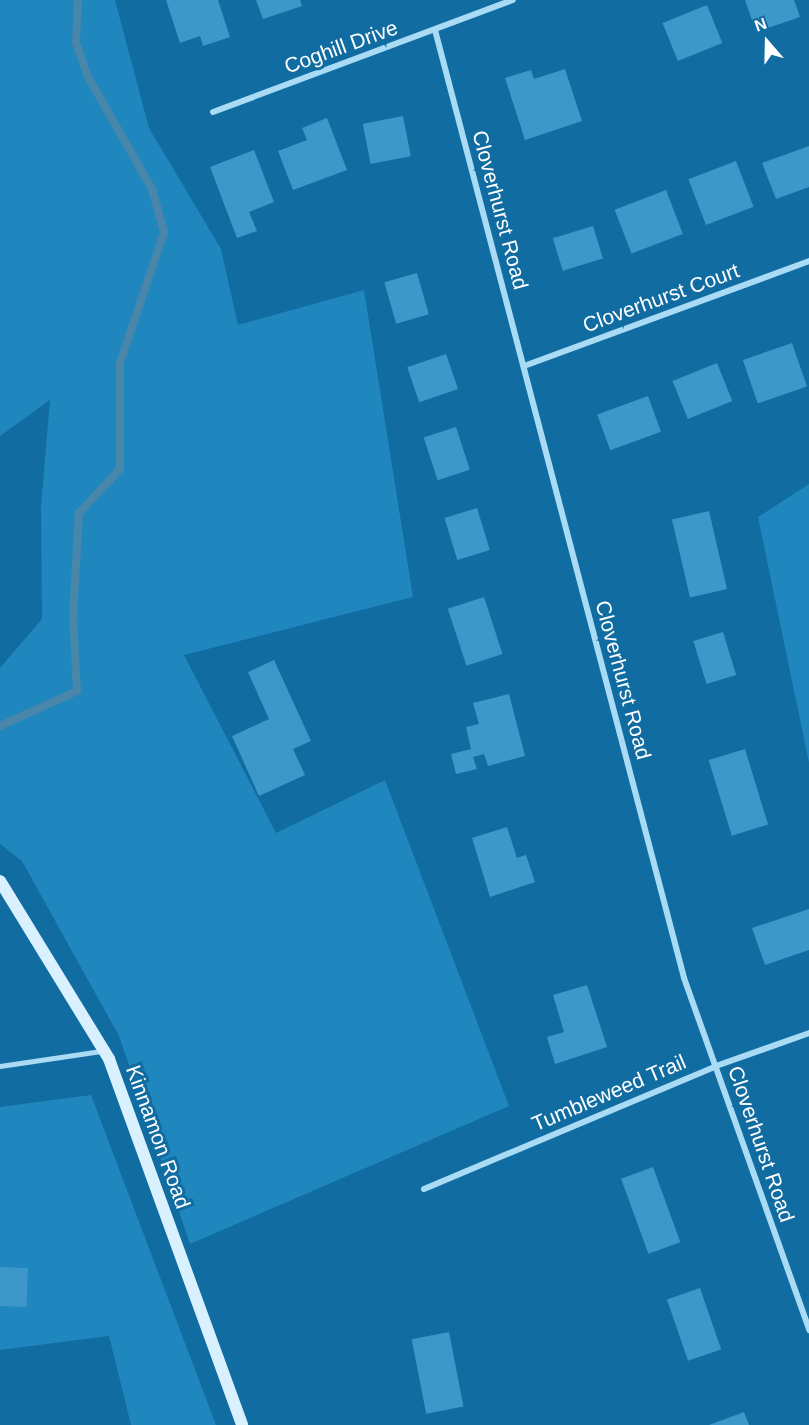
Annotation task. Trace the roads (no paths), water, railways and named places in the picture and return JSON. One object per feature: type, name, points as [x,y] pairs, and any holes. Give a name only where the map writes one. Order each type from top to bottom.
[{"type":"main road","name":"Kinnamon Road","points":[[0,881],[104,1051],[242,1425]]},
{"type":"street","name":"Coghill Drive","points":[[213,112],[513,0]]},
{"type":"street","name":"Cloverhurst Road","points":[[435,30],[684,978],[809,1330]]},
{"type":"street","name":"Cloverhurst Court","points":[[524,366],[809,261]]},
{"type":"street","name":"Tumbleweed Trail","points":[[424,1189],[716,1066],[809,1033]]},
{"type":"lane","points":[[0,1066],[104,1051]]},
{"type":"waterway","points":[[0,726],[77,691],[73,616],[79,513],[120,469],[120,363],[164,232],[152,189],[88,77],[76,43],[78,0]]}]
